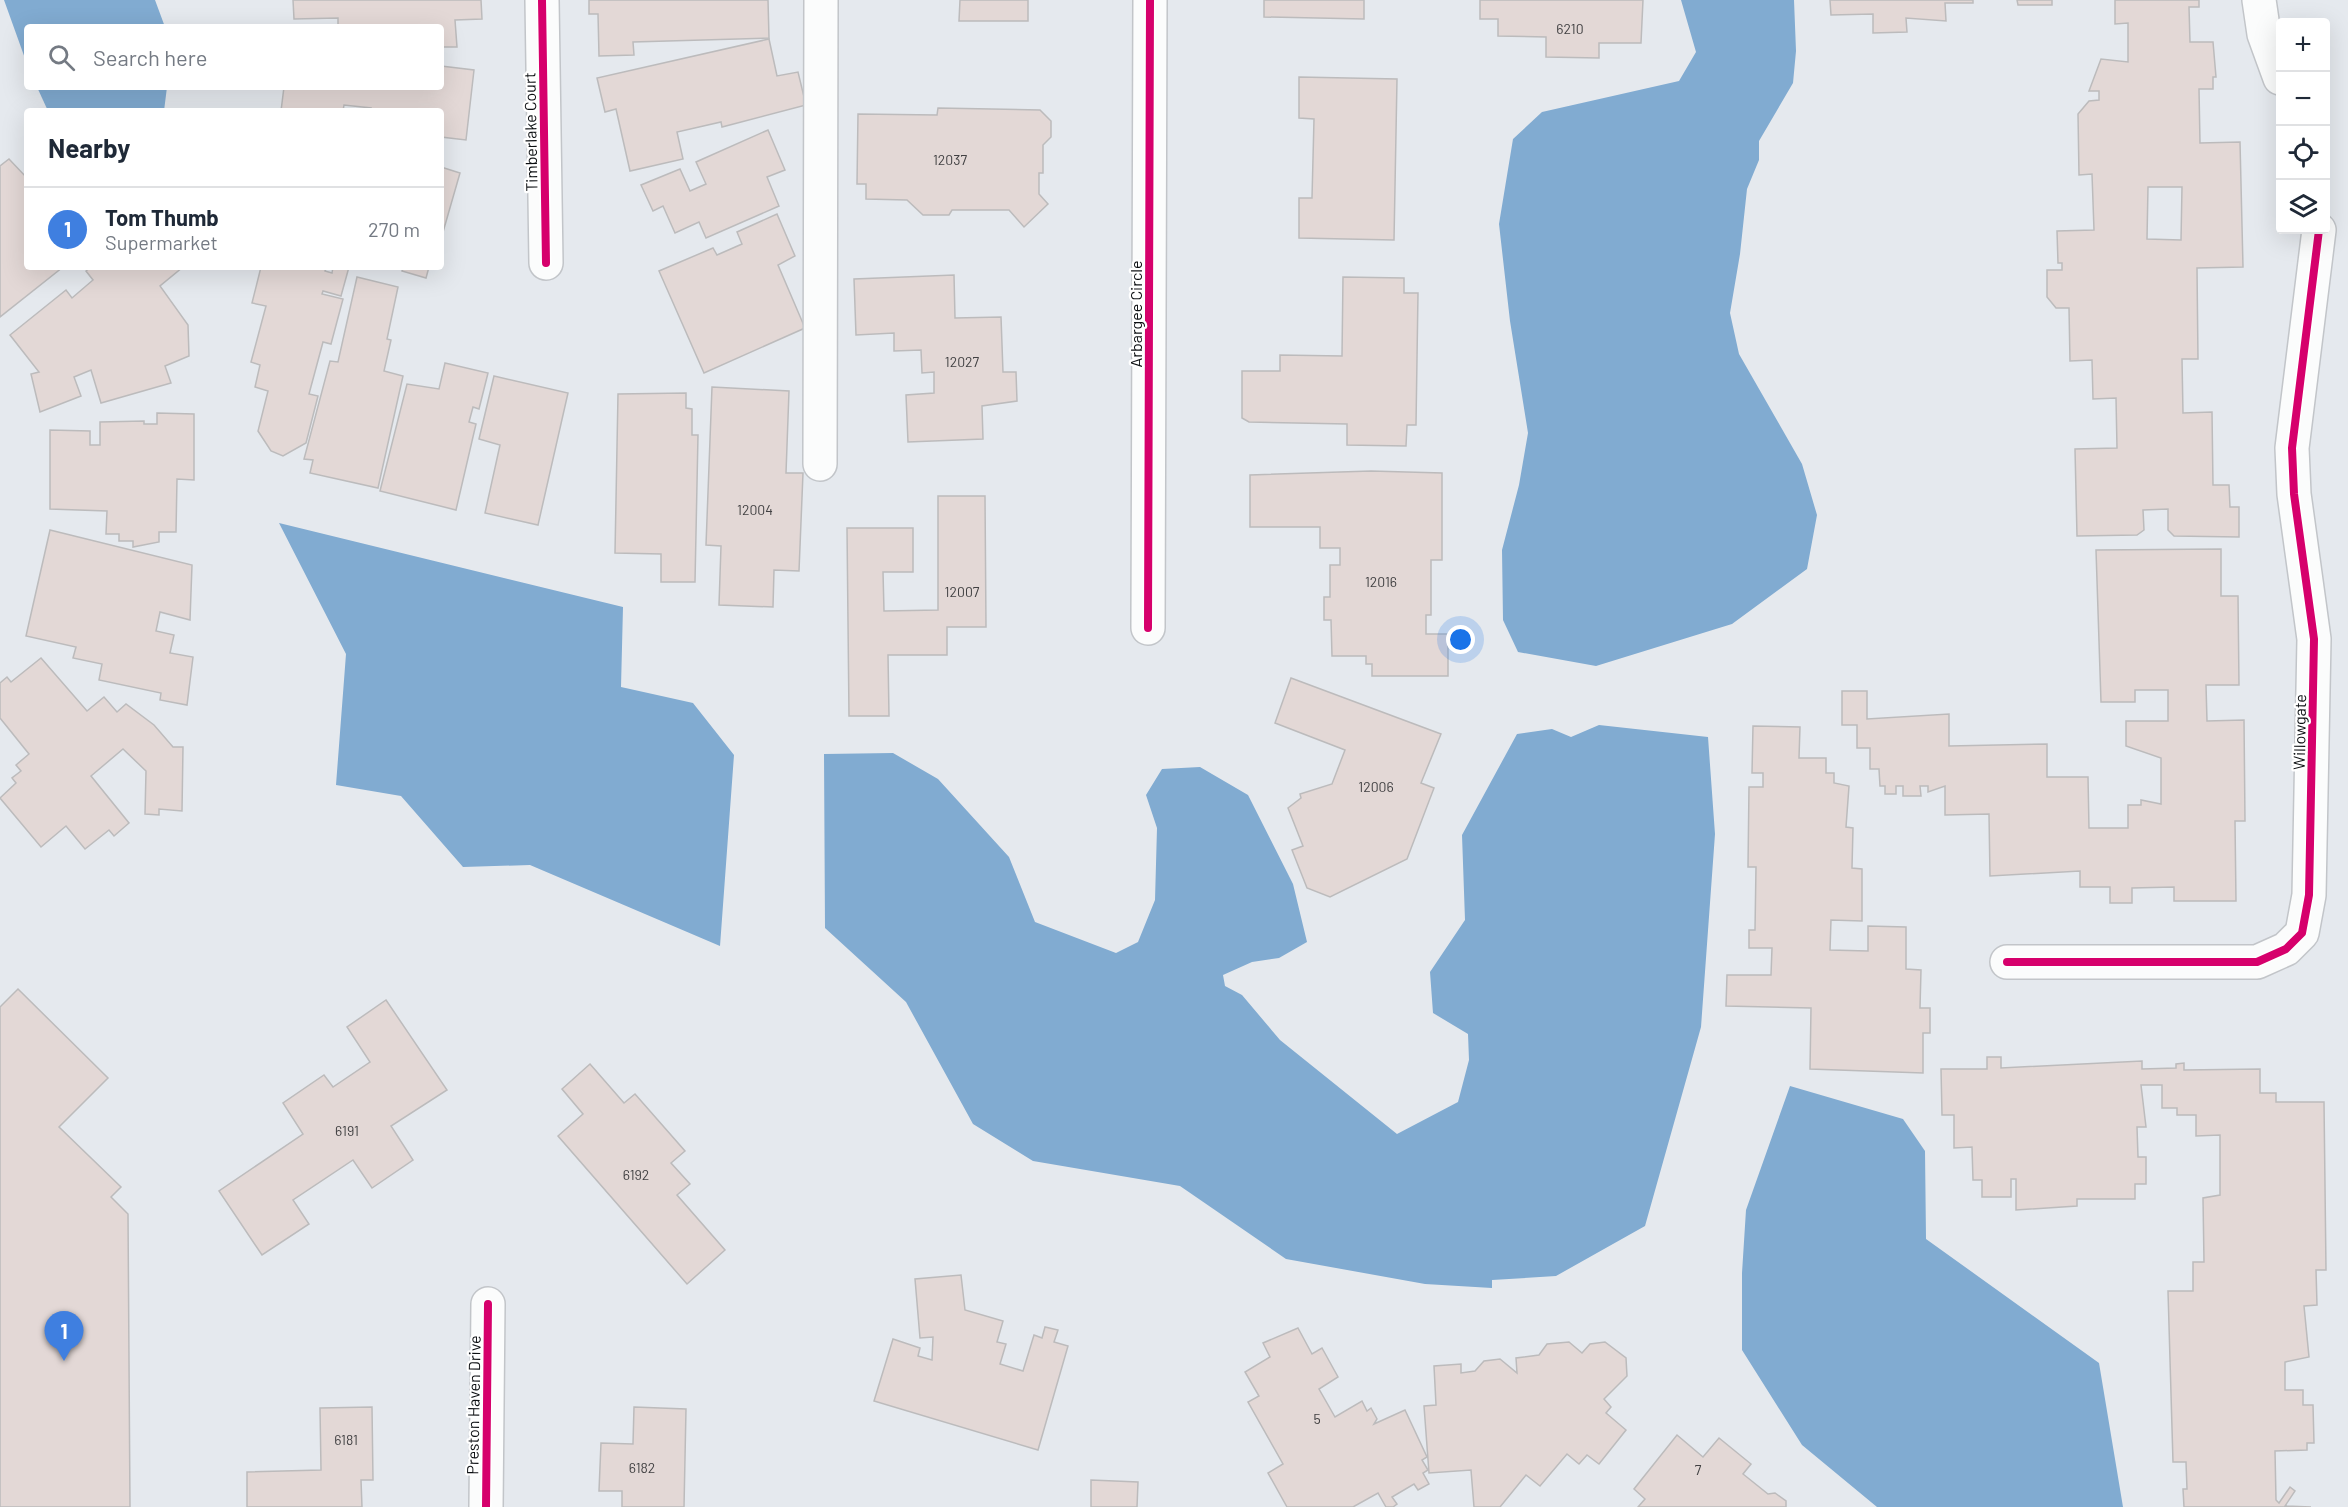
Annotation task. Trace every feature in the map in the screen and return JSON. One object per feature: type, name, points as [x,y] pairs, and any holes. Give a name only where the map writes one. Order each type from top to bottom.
[{"type":"street","name":"Timberlake Court","points":[[542,0],[546,263]]},
{"type":"street","points":[[820,0],[820,464]]},
{"type":"street","name":"Arbargee Circle","points":[[1148,628],[1150,0]]},
{"type":"street","points":[[2259,0],[2264,34],[2278,72]]},
{"type":"street","name":"Willowgate","points":[[2007,962],[2258,962],[2286,949],[2302,933],[2310,895],[2314,639],[2294,494],[2292,448],[2319,234]]},
{"type":"street","name":"Preston Haven Drive","points":[[486,1507],[488,1304]]},
{"type":"water","points":[[4,0],[155,0],[164,24],[24,24],[24,56]]},
{"type":"water","points":[[1681,0],[1794,0],[1796,51],[1793,83],[1759,141],[1759,160],[1747,189],[1740,254],[1730,313],[1739,354],[1802,464],[1817,515],[1807,569],[1732,624],[1596,666],[1518,652],[1503,620],[1502,550],[1519,485],[1528,433],[1510,321],[1499,224],[1513,139],[1542,112],[1679,81],[1696,52]]},
{"type":"water","points":[[38,90],[167,90],[164,108],[47,108]]},
{"type":"water","points":[[279,523],[623,607],[621,687],[693,703],[734,755],[720,946],[530,865],[463,867],[401,796],[336,785],[346,654]]},
{"type":"water","points":[[1599,725],[1708,737],[1715,834],[1701,1027],[1645,1226],[1556,1276],[1492,1280],[1492,1288],[1425,1284],[1286,1259],[1180,1186],[1033,1161],[973,1124],[906,1002],[825,928],[824,754],[893,753],[938,779],[1009,857],[1035,922],[1116,953],[1138,942],[1155,900],[1157,828],[1146,795],[1162,769],[1200,767],[1248,795],[1293,884],[1307,942],[1279,958],[1252,962],[1223,975],[1225,986],[1242,995],[1280,1040],[1397,1134],[1458,1102],[1469,1060],[1468,1034],[1433,1013],[1430,972],[1465,920],[1462,835],[1517,734],[1552,729],[1571,737]]},
{"type":"water","points":[[1790,1086],[1903,1119],[1925,1151],[1926,1239],[2099,1363],[2123,1507],[1877,1507],[1802,1445],[1742,1350],[1742,1273],[1746,1210]]},
{"type":"building","points":[[293,0],[481,0],[482,19],[455,20],[457,47],[444,47],[444,24],[338,24],[338,18],[294,19]]},
{"type":"building","points":[[589,0],[768,0],[769,38],[633,42],[634,55],[599,56],[598,14],[589,14]]},
{"type":"building","points":[[960,0],[1028,0],[1028,21],[959,21]]},
{"type":"building","points":[[1264,0],[1364,0],[1364,19],[1264,17]]},
{"type":"building","points":[[1480,0],[1643,0],[1641,43],[1599,43],[1599,58],[1546,57],[1546,37],[1498,36],[1498,19],[1480,19]]},
{"type":"building","points":[[1830,0],[1973,0],[1973,3],[1945,3],[1946,21],[1906,18],[1907,32],[1873,33],[1873,14],[1831,15]]},
{"type":"building","points":[[2017,0],[2052,0],[2052,5],[2018,5]]},
{"type":"building","points":[[2115,0],[2199,0],[2199,7],[2189,7],[2190,42],[2213,42],[2216,77],[2213,77],[2213,89],[2199,89],[2200,143],[2240,142],[2243,267],[2197,268],[2198,359],[2182,359],[2183,413],[2212,412],[2213,485],[2229,485],[2230,507],[2239,507],[2239,537],[2174,536],[2168,530],[2168,509],[2143,510],[2144,530],[2137,535],[2077,536],[2075,449],[2117,448],[2116,398],[2093,399],[2092,360],[2070,361],[2069,308],[2056,308],[2047,297],[2047,270],[2062,270],[2062,263],[2058,263],[2057,231],[2094,230],[2092,174],[2079,175],[2078,114],[2089,101],[2099,100],[2099,91],[2089,91],[2101,59],[2128,62],[2128,23],[2115,24]],"holes":[[[2148,187],[2182,187],[2181,240],[2147,239]]]},
{"type":"building","points":[[769,39],[777,76],[798,72],[806,105],[722,127],[721,122],[677,132],[683,159],[630,171],[616,109],[605,112],[597,78]]},
{"type":"building","points":[[444,66],[474,70],[466,140],[444,137],[444,108],[371,108],[344,105],[344,108],[281,108],[284,90],[444,90]]},
{"type":"building","points":[[1299,77],[1397,79],[1394,240],[1299,238],[1299,198],[1312,198],[1314,119],[1299,118]]},
{"type":"building","points":[[938,108],[1040,110],[1051,121],[1051,137],[1043,145],[1043,173],[1039,173],[1039,194],[1048,204],[1024,227],[1009,210],[952,210],[949,215],[923,215],[907,200],[866,199],[866,184],[857,184],[858,114],[937,115]]},
{"type":"building","points":[[768,130],[785,170],[767,177],[779,206],[706,238],[699,222],[675,233],[663,206],[653,211],[641,185],[680,169],[690,191],[706,184],[696,162]]},
{"type":"building","points":[[9,159],[24,175],[24,270],[59,270],[0,317],[0,166]]},
{"type":"building","points":[[444,168],[460,173],[444,229]]},
{"type":"building","points":[[777,214],[795,256],[778,265],[805,328],[704,373],[659,271],[713,248],[717,255],[742,244],[737,232]]},
{"type":"building","points":[[179,270],[160,286],[188,325],[189,356],[165,366],[171,383],[101,403],[91,370],[74,377],[81,396],[40,412],[31,374],[39,372],[10,335],[66,290],[72,298],[93,280],[86,271]]},
{"type":"building","points":[[260,270],[325,270],[332,273],[332,270],[348,270],[341,296],[323,291],[322,294],[343,299],[331,344],[323,342],[309,394],[318,396],[306,443],[283,456],[271,451],[258,431],[268,391],[255,387],[260,365],[251,362],[266,306],[252,303]]},
{"type":"building","points":[[402,270],[428,270],[426,278]]},
{"type":"building","points":[[954,275],[955,318],[1001,317],[1003,372],[1016,372],[1017,401],[982,406],[983,439],[908,442],[906,395],[934,393],[934,372],[922,373],[921,350],[894,351],[894,333],[856,335],[854,279]]},
{"type":"building","points":[[357,277],[398,287],[387,339],[391,340],[384,371],[403,376],[378,488],[310,473],[313,460],[304,459],[330,361],[338,362]]},
{"type":"building","points":[[1343,277],[1404,278],[1404,293],[1418,293],[1416,425],[1407,425],[1406,446],[1347,445],[1347,424],[1249,422],[1242,418],[1242,371],[1280,371],[1280,355],[1342,356]]},
{"type":"building","points":[[445,363],[488,373],[479,409],[473,407],[469,422],[476,424],[456,510],[380,491],[407,384],[439,389]]},
{"type":"building","points":[[494,376],[568,393],[538,525],[485,513],[500,445],[479,439]]},
{"type":"building","points":[[712,387],[789,391],[786,473],[803,473],[799,571],[774,570],[773,607],[719,605],[721,546],[706,545]]},
{"type":"building","points":[[686,393],[686,408],[692,409],[692,435],[698,435],[695,582],[661,582],[661,554],[615,553],[618,394]]},
{"type":"building","points":[[157,413],[194,414],[194,480],[177,479],[176,532],[159,532],[159,542],[133,547],[133,541],[119,541],[119,534],[106,534],[107,511],[50,509],[50,430],[90,431],[90,445],[100,445],[100,422],[144,421],[144,424],[157,424]]},
{"type":"building","points":[[1371,471],[1442,473],[1442,560],[1431,560],[1431,615],[1426,615],[1426,634],[1448,634],[1448,676],[1372,676],[1372,664],[1366,664],[1366,656],[1332,656],[1331,620],[1324,620],[1324,597],[1330,597],[1330,565],[1340,565],[1340,548],[1320,548],[1320,527],[1250,527],[1250,475]]},
{"type":"building","points":[[938,496],[985,496],[986,627],[947,627],[947,655],[888,655],[889,716],[849,716],[847,528],[913,528],[913,572],[883,572],[884,611],[938,610]]},
{"type":"building","points":[[50,530],[192,565],[190,620],[160,612],[156,631],[174,635],[170,653],[193,657],[187,705],[160,700],[161,693],[99,680],[102,664],[73,658],[76,647],[26,636]]},
{"type":"building","points":[[2221,549],[2221,596],[2238,596],[2239,685],[2206,685],[2207,721],[2244,720],[2245,821],[2235,821],[2236,901],[2174,901],[2174,887],[2132,888],[2132,903],[2110,903],[2110,887],[2080,887],[2080,871],[1990,876],[1989,814],[1945,815],[1945,786],[1928,792],[1928,786],[1920,786],[1921,796],[1903,796],[1903,786],[1896,786],[1896,794],[1885,794],[1885,786],[1880,786],[1879,769],[1870,769],[1870,748],[1857,748],[1857,725],[1842,725],[1842,691],[1867,691],[1867,719],[1949,714],[1949,746],[2047,744],[2047,777],[2088,777],[2089,828],[2128,828],[2128,805],[2141,805],[2141,800],[2161,804],[2161,758],[2126,746],[2126,721],[2168,721],[2168,690],[2135,690],[2135,702],[2101,702],[2096,550]]},
{"type":"building","points":[[41,658],[87,711],[104,697],[117,712],[126,704],[154,725],[173,747],[183,747],[182,811],[159,809],[159,815],[145,814],[146,771],[123,749],[91,776],[129,823],[114,836],[109,830],[85,849],[66,826],[41,847],[0,798],[16,783],[12,778],[21,771],[16,765],[29,754],[0,718],[0,683],[7,677],[11,682]]},
{"type":"building","points":[[1291,678],[1441,734],[1421,783],[1434,788],[1407,859],[1330,897],[1307,888],[1292,850],[1303,846],[1288,808],[1301,798],[1300,794],[1332,784],[1345,750],[1275,723]]},
{"type":"building","points":[[1753,726],[1800,727],[1799,758],[1826,758],[1826,773],[1834,773],[1834,783],[1849,786],[1846,827],[1853,828],[1852,868],[1862,869],[1862,921],[1831,920],[1830,950],[1868,951],[1868,926],[1906,927],[1906,969],[1921,970],[1920,1008],[1930,1008],[1930,1033],[1923,1033],[1923,1073],[1810,1069],[1811,1008],[1726,1006],[1727,975],[1771,975],[1772,948],[1749,948],[1749,930],[1755,930],[1756,867],[1748,867],[1749,787],[1763,787],[1763,773],[1752,773]]},
{"type":"building","points":[[18,989],[108,1078],[59,1127],[121,1187],[111,1197],[128,1214],[130,1507],[0,1507],[0,1007]]},
{"type":"building","points":[[386,1000],[447,1090],[391,1126],[413,1160],[372,1188],[353,1160],[293,1200],[309,1224],[262,1255],[219,1191],[303,1134],[283,1103],[324,1075],[333,1087],[370,1062],[347,1027]]},
{"type":"building","points":[[1987,1057],[2001,1057],[2001,1068],[2142,1061],[2142,1069],[2176,1068],[2176,1064],[2184,1063],[2184,1070],[2260,1069],[2260,1093],[2276,1093],[2276,1102],[2324,1102],[2326,1270],[2316,1270],[2317,1305],[2304,1306],[2309,1357],[2285,1362],[2285,1390],[2303,1390],[2303,1405],[2313,1405],[2314,1443],[2307,1443],[2307,1450],[2275,1451],[2276,1500],[2279,1503],[2290,1487],[2295,1491],[2285,1506],[2311,1507],[2184,1507],[2183,1489],[2187,1489],[2186,1462],[2173,1462],[2168,1291],[2193,1291],[2193,1262],[2204,1262],[2203,1198],[2220,1195],[2220,1135],[2196,1136],[2196,1115],[2177,1115],[2177,1108],[2162,1108],[2162,1085],[2141,1085],[2146,1127],[2137,1127],[2138,1157],[2146,1157],[2146,1184],[2135,1184],[2135,1199],[2077,1199],[2077,1206],[2016,1210],[2016,1179],[2011,1179],[2011,1197],[1982,1197],[1982,1180],[1973,1180],[1972,1147],[1954,1148],[1954,1115],[1942,1115],[1941,1069],[1987,1069]]},
{"type":"building","points":[[590,1064],[624,1103],[635,1094],[685,1151],[671,1163],[690,1184],[677,1195],[725,1250],[687,1284],[558,1136],[583,1114],[562,1089]]},
{"type":"building","points":[[961,1275],[965,1310],[1003,1321],[997,1342],[1006,1344],[1000,1364],[1023,1371],[1034,1335],[1042,1338],[1045,1327],[1058,1330],[1054,1342],[1068,1346],[1038,1450],[874,1401],[893,1339],[920,1348],[918,1356],[932,1360],[933,1337],[920,1338],[915,1279]]},
{"type":"building","points":[[1298,1328],[1312,1354],[1322,1348],[1338,1377],[1319,1389],[1335,1417],[1362,1401],[1367,1411],[1371,1408],[1377,1419],[1374,1424],[1405,1410],[1427,1457],[1422,1460],[1428,1470],[1423,1473],[1429,1484],[1418,1490],[1414,1484],[1392,1497],[1397,1504],[1393,1507],[1386,1507],[1378,1493],[1353,1507],[1287,1507],[1268,1473],[1283,1464],[1248,1402],[1259,1396],[1245,1372],[1270,1357],[1263,1343]]},
{"type":"building","points":[[1569,1342],[1582,1353],[1590,1344],[1605,1342],[1626,1358],[1627,1376],[1604,1399],[1611,1407],[1606,1413],[1626,1430],[1599,1464],[1587,1455],[1579,1464],[1567,1454],[1540,1486],[1526,1475],[1500,1507],[1474,1507],[1471,1470],[1429,1473],[1424,1406],[1436,1405],[1434,1366],[1461,1364],[1461,1373],[1475,1371],[1484,1361],[1500,1359],[1517,1373],[1516,1358],[1539,1355],[1547,1344]]},
{"type":"building","points":[[372,1407],[373,1480],[361,1480],[362,1507],[247,1507],[247,1472],[321,1470],[320,1408]]},
{"type":"building","points":[[634,1407],[686,1409],[684,1507],[622,1507],[622,1491],[599,1491],[601,1443],[633,1444]]},
{"type":"building","points":[[1677,1435],[1703,1457],[1719,1438],[1751,1464],[1743,1474],[1768,1494],[1775,1493],[1786,1501],[1786,1507],[1638,1507],[1645,1499],[1634,1489]]},
{"type":"building","points":[[1091,1480],[1138,1482],[1137,1507],[1091,1507]]},
{"type":"cycle path","points":[[542,0],[546,263]]},
{"type":"cycle path","points":[[1148,628],[1150,0]]},
{"type":"cycle path","points":[[2007,962],[2257,962],[2286,949],[2302,933],[2309,895],[2314,639],[2294,494],[2292,448],[2319,234]]},
{"type":"cycle path","points":[[486,1507],[488,1304]]},
{"type":"place","name":"Tom Thumb","points":[[64,1361]]}]
